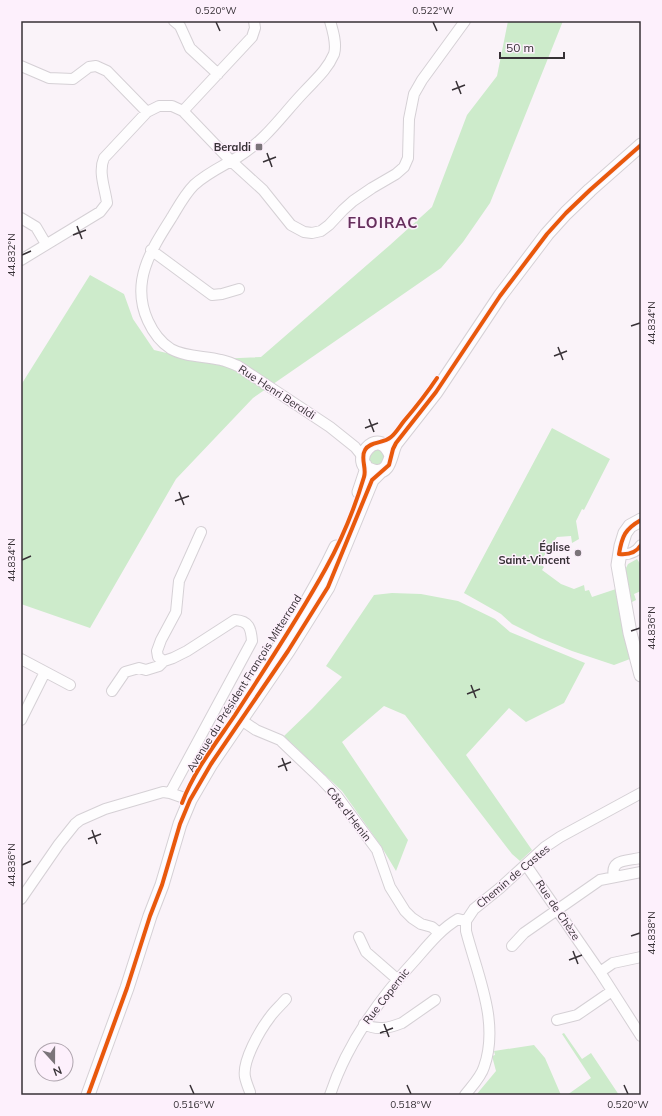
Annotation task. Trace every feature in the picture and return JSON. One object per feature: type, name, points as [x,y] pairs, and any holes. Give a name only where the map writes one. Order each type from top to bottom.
[{"type":"street","points":[[174,21],[180,26],[190,48],[218,74]]},
{"type":"street","points":[[183,111],[252,37],[255,28],[254,21]]},
{"type":"street","name":"Rue Henri Beraldi","points":[[330,21],[334,32],[334,52],[330,63],[325,70],[275,126],[237,158],[230,160],[213,171],[194,186],[178,207],[151,250],[141,288],[142,304],[147,318],[158,339],[170,348],[180,353],[223,360],[238,366],[330,427],[355,447],[364,461]]},
{"type":"street","points":[[21,260],[100,212],[107,203],[101,170],[101,164],[104,158],[147,112],[159,106],[172,106],[183,111],[230,160],[263,190],[291,225],[304,232],[312,233],[321,231],[330,225],[343,210],[353,202],[372,188],[396,174],[404,167],[408,158],[409,119],[414,94],[422,80],[465,21]]},
{"type":"street","points":[[21,66],[49,78],[73,79],[89,67],[96,66],[107,71],[147,112]]},
{"type":"street","points":[[641,136],[576,195],[543,230],[495,292],[420,402],[390,438],[376,443],[364,451],[364,461],[372,470],[381,471],[389,465],[396,443],[436,392],[500,296],[543,239],[566,213],[641,145]]},
{"type":"street","points":[[21,218],[36,227],[46,244]]},
{"type":"street","points":[[151,250],[212,294],[222,294],[239,289]]},
{"type":"street","name":"Rue Henri Beraldi","points":[[330,427],[343,432],[360,442],[376,443]]},
{"type":"street","points":[[376,443],[387,447],[391,456]]},
{"type":"street","name":"Avenue du Président François Mitterrand","points":[[238,718],[326,567],[352,510],[364,478],[366,471],[364,461]]},
{"type":"street","name":"Avenue du Président François Mitterrand","points":[[88,1095],[127,988],[150,916],[156,884],[175,822],[205,760],[288,651],[328,587],[372,480],[381,471]]},
{"type":"street","points":[[641,520],[627,530],[623,538],[619,554],[618,569],[630,633],[641,675]]},
{"type":"street","points":[[164,661],[158,657],[157,651],[161,640],[176,612],[179,581],[201,532]]},
{"type":"street","points":[[619,554],[631,554],[641,545]]},
{"type":"street","points":[[112,691],[125,672],[139,668],[146,670],[159,666],[164,661],[187,651],[235,620],[242,620],[248,625],[251,631],[252,641],[170,793]]},
{"type":"street","points":[[21,659],[70,685]]},
{"type":"street","points":[[21,720],[45,672]]},
{"type":"street","name":"Côte d'Henin","points":[[238,718],[256,730],[280,740],[337,796],[377,850],[390,887],[405,911],[421,924],[432,927],[439,933]]},
{"type":"street","points":[[21,899],[59,844],[80,820],[105,809],[163,792],[187,799]]},
{"type":"street","name":"Chemin de Castes","points":[[466,921],[474,909],[545,847],[560,837],[641,793]]},
{"type":"street","points":[[614,877],[613,870],[616,863],[641,859]]},
{"type":"street","name":"Rue de Chèze","points":[[526,865],[600,972],[641,1036]]},
{"type":"street","points":[[512,946],[524,933],[600,880],[641,872]]},
{"type":"street","name":"Rue Copernic","points":[[330,1095],[348,1052],[364,1024],[397,979],[448,925],[458,919],[466,921]]},
{"type":"street","points":[[465,1095],[484,1068],[490,1035],[485,1003],[466,931],[466,921]]},
{"type":"street","points":[[359,937],[366,952],[397,979]]},
{"type":"street","points":[[600,972],[613,963],[641,957]]},
{"type":"street","points":[[557,1020],[577,1015],[612,991]]},
{"type":"street","points":[[252,1094],[245,1077],[245,1068],[257,1039],[270,1017],[286,999]]},
{"type":"street","points":[[364,1024],[378,1030],[396,1026],[435,1000]]},
{"type":"green space","points":[[508,21],[563,21],[490,203],[463,242],[441,268],[253,398],[176,479],[90,628],[21,604],[21,385],[90,275],[124,294],[133,319],[154,350],[196,360],[261,357],[432,207],[467,115],[497,76]]},
{"type":"green space","points":[[552,428],[610,459],[584,510],[582,509],[576,521],[579,539],[572,543],[571,536],[557,537],[539,563],[544,567],[542,570],[561,584],[574,589],[584,585],[585,591],[589,590],[592,597],[616,589],[630,659],[614,665],[572,651],[540,638],[512,624],[501,614],[464,593]]},
{"type":"green space","points":[[378,448],[386,455],[380,465],[375,465],[370,462],[369,454]]},
{"type":"green space","points":[[637,559],[641,565],[641,591],[634,594],[636,600],[632,602],[625,570],[628,564]]},
{"type":"green space","points":[[392,593],[421,594],[458,601],[495,619],[510,632],[585,663],[564,703],[526,722],[509,708],[466,755],[532,850],[520,861],[512,854],[405,715],[384,706],[342,742],[408,840],[396,871],[381,846],[342,791],[284,736],[342,677],[326,666],[374,595]]},
{"type":"green space","points":[[564,1033],[582,1059],[591,1053],[619,1095],[567,1095],[591,1078],[562,1034]]},
{"type":"green space","points":[[534,1045],[545,1058],[561,1095],[476,1095],[496,1071],[492,1056],[495,1055],[494,1051]]},
{"type":"cycle path","points":[[88,1095],[127,988],[150,916],[162,885],[180,824],[190,800],[211,764],[288,651],[328,587],[372,480],[389,465],[396,443],[436,392],[500,296],[547,234],[590,190],[641,145]]},
{"type":"cycle path","points":[[182,803],[199,768],[282,643],[332,558],[347,524],[365,474],[363,456],[365,450],[370,445],[384,441],[393,435],[437,378]]},
{"type":"cycle path","points":[[641,520],[631,527],[625,534],[621,542],[619,554],[632,553],[641,545]]},
{"type":"place","name":"Beraldi","points":[[259,147]]},
{"type":"place","name":"Église Saint-Vincent","points":[[578,553]]},
{"type":"district","name":"FLOIRAC","points":[[383,223]]}]
